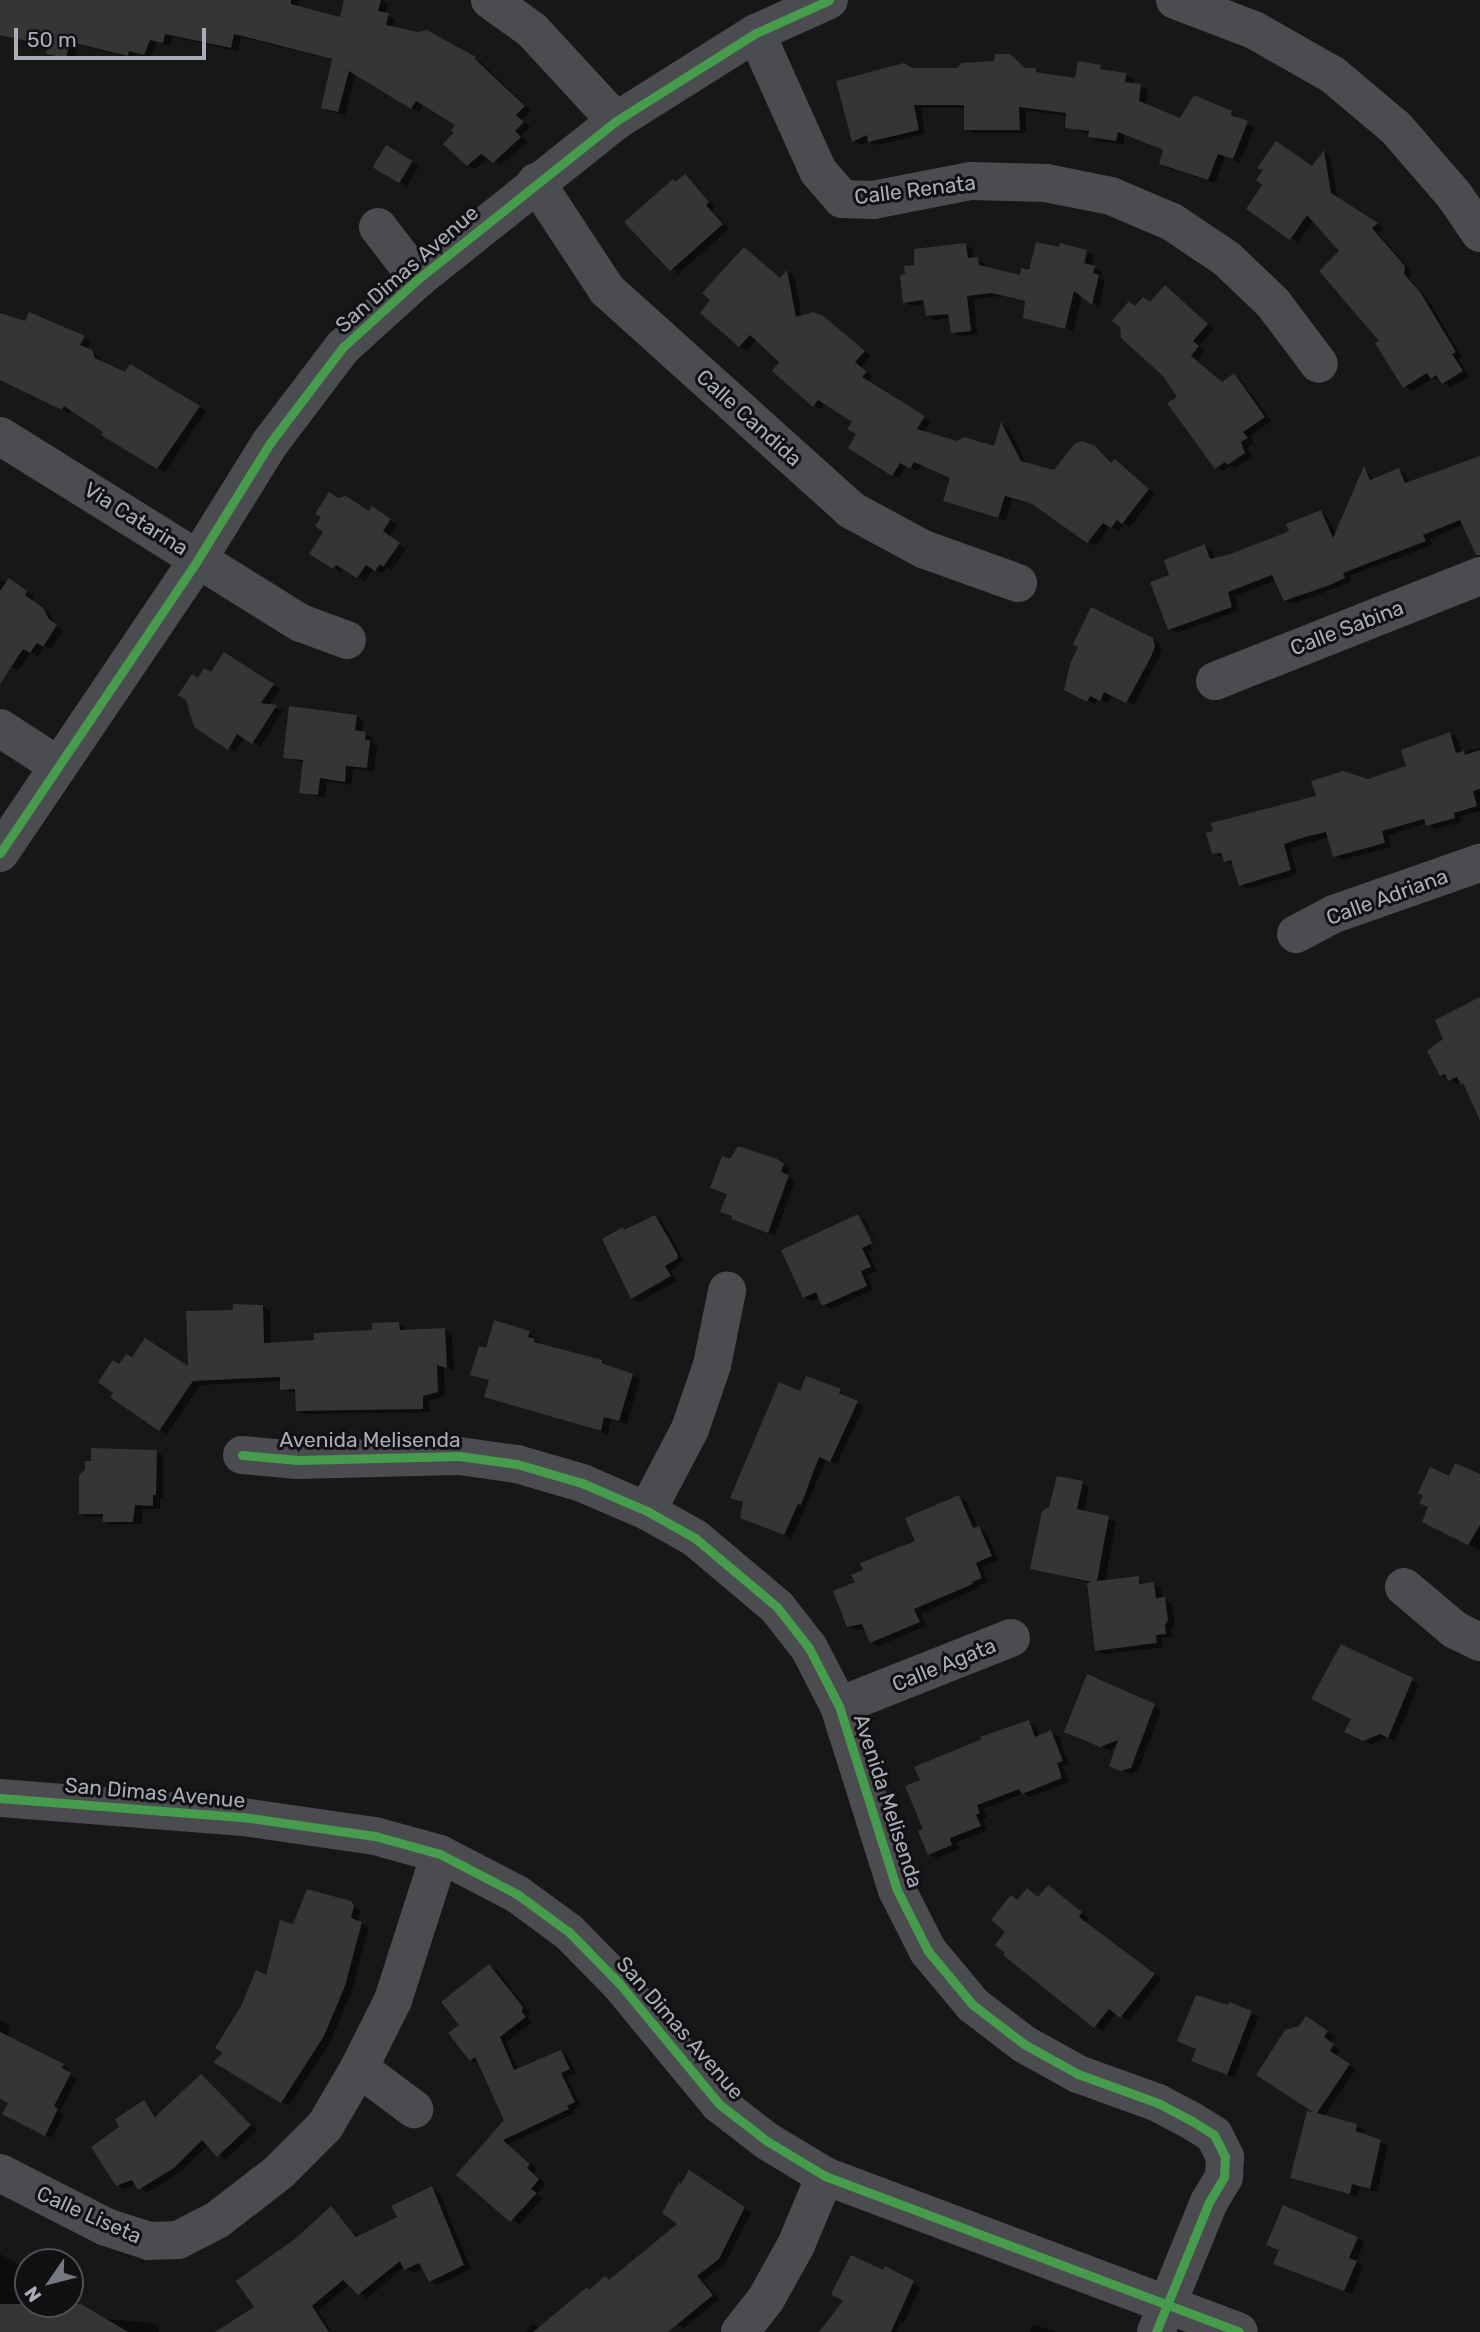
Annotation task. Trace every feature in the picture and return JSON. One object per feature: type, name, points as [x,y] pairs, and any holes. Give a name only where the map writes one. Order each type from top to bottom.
[{"type":"street","points":[[491,0],[532,30],[616,121]]},
{"type":"street","name":"San Dimas Avenue","points":[[0,853],[198,559],[270,443],[343,347],[418,279],[536,182],[616,121],[757,33],[829,0]]},
{"type":"street","points":[[1175,0],[1254,30],[1333,75],[1396,128],[1454,195],[1480,233]]},
{"type":"street","name":"Calle Renata","points":[[757,33],[818,171],[842,199],[873,200],[971,181],[1046,183],[1111,196],[1172,222],[1227,259],[1273,303],[1319,364]]},
{"type":"street","name":"Calle Candida","points":[[536,182],[607,290],[851,510],[923,549],[1018,583]]},
{"type":"street","points":[[378,227],[418,279]]},
{"type":"street","name":"Via Catarina","points":[[0,436],[301,623],[347,640]]},
{"type":"street","name":"Calle Sabina","points":[[1215,681],[1480,576]]},
{"type":"street","points":[[0,728],[57,765]]},
{"type":"street","name":"Calle Adriana","points":[[1296,934],[1369,901],[1480,863]]},
{"type":"street","points":[[647,1511],[690,1429],[712,1365],[727,1291]]},
{"type":"street","name":"Avenida Melisenda","points":[[242,1455],[298,1460],[459,1456],[517,1464],[582,1483],[647,1511],[695,1538],[777,1607],[809,1648],[839,1706],[897,1890],[928,1951],[973,2005],[1034,2050],[1077,2074],[1158,2104],[1214,2135],[1225,2157],[1224,2177],[1209,2202],[1160,2318]]},
{"type":"street","points":[[1404,1587],[1455,1630],[1480,1642]]},
{"type":"street","name":"Calle Agata","points":[[839,1706],[1011,1638]]},
{"type":"street","name":"San Dimas Avenue","points":[[0,1798],[243,1817],[375,1836],[440,1854],[517,1894],[569,1933],[620,1983],[719,2104],[767,2141],[825,2176],[1160,2318],[1239,2332]]},
{"type":"street","name":"Calle Liseta","points":[[0,2173],[106,2227],[149,2241],[178,2240],[217,2220],[279,2172],[325,2126],[359,2068],[393,2000],[440,1854]]},
{"type":"street","points":[[359,2068],[414,2109]]},
{"type":"street","points":[[740,2332],[766,2299],[796,2245],[825,2176]]},
{"type":"building","points":[[0,0],[291,0],[291,4],[340,17],[344,0],[381,0],[378,11],[389,13],[386,25],[418,32],[427,30],[476,57],[475,59],[525,106],[516,115],[524,122],[515,131],[521,137],[493,163],[481,154],[467,166],[443,144],[454,132],[451,130],[455,125],[416,101],[411,109],[349,71],[338,112],[321,108],[332,59],[234,34],[231,48],[165,34],[163,43],[150,40],[144,55],[129,51],[128,56],[70,42],[66,58],[46,54],[48,46],[0,35]]},
{"type":"building","points":[[995,54],[1010,54],[1025,68],[1036,68],[1036,72],[1075,78],[1078,61],[1101,65],[1100,69],[1127,73],[1125,82],[1141,84],[1139,101],[1180,118],[1194,95],[1248,121],[1233,159],[1218,154],[1208,180],[1159,164],[1163,150],[1118,132],[1116,141],[1088,137],[1089,131],[1065,128],[1066,113],[1019,107],[1020,130],[964,130],[964,105],[914,105],[919,130],[868,142],[867,135],[852,142],[836,81],[904,63],[912,68],[957,68],[962,63],[994,61]]},
{"type":"building","points":[[1276,141],[1312,166],[1324,150],[1331,193],[1378,223],[1372,228],[1405,266],[1404,274],[1420,292],[1456,352],[1452,354],[1463,371],[1442,384],[1436,375],[1431,379],[1427,373],[1403,388],[1375,343],[1379,341],[1319,271],[1339,251],[1307,215],[1290,240],[1246,209],[1262,185],[1256,180],[1263,170],[1257,168]]},
{"type":"building","points":[[386,145],[413,161],[399,183],[373,167]]},
{"type":"building","points":[[685,174],[709,202],[706,205],[723,224],[670,271],[624,222],[673,179],[675,182]]},
{"type":"building","points":[[1036,242],[1059,247],[1060,243],[1087,250],[1084,263],[1095,266],[1093,273],[1099,275],[1092,305],[1074,291],[1065,329],[1023,318],[1025,301],[991,293],[967,296],[971,331],[951,333],[948,314],[926,316],[923,300],[903,303],[900,275],[905,274],[904,266],[914,265],[914,249],[966,243],[968,258],[978,257],[979,265],[1020,275],[1021,268],[1029,270]]},
{"type":"building","points":[[744,247],[780,278],[787,270],[796,317],[813,312],[822,315],[865,351],[855,362],[867,372],[862,377],[925,416],[917,429],[957,441],[964,437],[994,446],[1001,422],[1021,461],[1054,470],[1074,444],[1082,441],[1095,446],[1111,463],[1115,459],[1149,489],[1122,524],[1117,520],[1111,528],[1103,523],[1087,543],[1032,504],[1005,496],[998,518],[943,501],[950,478],[914,462],[910,469],[900,463],[892,476],[848,448],[856,434],[847,429],[852,422],[818,400],[813,407],[772,371],[779,362],[750,335],[739,347],[700,313],[710,300],[702,293]]},
{"type":"building","points":[[1165,285],[1208,324],[1193,341],[1199,346],[1191,356],[1222,382],[1234,373],[1265,417],[1243,432],[1248,438],[1241,442],[1245,453],[1227,465],[1225,462],[1215,469],[1167,403],[1177,397],[1163,376],[1121,338],[1120,327],[1112,321],[1129,301],[1135,306],[1143,297],[1150,302]]},
{"type":"building","points":[[29,312],[85,336],[80,345],[92,350],[95,358],[125,372],[130,364],[200,406],[157,469],[101,435],[103,432],[64,406],[62,410],[0,380],[0,313],[25,321]]},
{"type":"building","points":[[1480,456],[1480,555],[1476,555],[1460,520],[1423,535],[1426,541],[1343,573],[1345,578],[1330,585],[1284,601],[1272,575],[1228,592],[1232,607],[1168,630],[1150,582],[1169,575],[1164,560],[1205,544],[1210,559],[1230,554],[1285,533],[1289,530],[1286,524],[1321,510],[1333,538],[1364,466],[1370,480],[1399,468],[1405,483]]},
{"type":"building","points":[[329,492],[338,498],[346,496],[369,511],[372,506],[391,519],[383,531],[400,543],[383,567],[380,564],[375,571],[366,565],[357,578],[336,565],[333,569],[309,554],[323,532],[315,526],[321,517],[315,514]]},
{"type":"building","points":[[9,578],[27,591],[25,595],[43,608],[49,619],[57,625],[43,647],[37,643],[30,653],[23,649],[0,684],[0,591]]},
{"type":"building","points":[[1091,607],[1153,638],[1155,646],[1151,657],[1126,703],[1104,692],[1100,701],[1090,696],[1087,702],[1064,690],[1070,664],[1078,647],[1073,644]]},
{"type":"building","points":[[224,652],[274,684],[261,703],[277,705],[252,744],[237,734],[228,750],[194,727],[186,700],[178,695],[192,674],[198,678],[204,668],[211,672]]},
{"type":"building","points":[[289,706],[357,715],[355,730],[366,732],[365,740],[370,740],[367,768],[346,766],[345,782],[320,778],[318,795],[299,793],[303,760],[283,758]]},
{"type":"building","points":[[1450,732],[1456,753],[1464,751],[1465,755],[1480,750],[1480,789],[1473,791],[1477,806],[1454,813],[1455,818],[1426,826],[1424,819],[1382,831],[1385,843],[1333,857],[1326,832],[1305,837],[1284,844],[1291,870],[1239,886],[1231,860],[1224,862],[1221,853],[1212,854],[1206,833],[1213,831],[1211,823],[1316,796],[1311,781],[1343,771],[1368,779],[1406,766],[1401,750]]},
{"type":"building","points":[[1480,997],[1480,1120],[1463,1083],[1461,1085],[1457,1077],[1448,1081],[1445,1074],[1440,1076],[1427,1051],[1443,1039],[1435,1020]]},
{"type":"building","points":[[738,1146],[777,1159],[784,1164],[781,1172],[789,1175],[768,1233],[720,1212],[727,1194],[710,1188],[722,1156],[730,1159]]},
{"type":"building","points":[[858,1214],[872,1243],[862,1248],[871,1267],[861,1271],[867,1286],[822,1306],[816,1292],[803,1298],[781,1250]]},
{"type":"building","points":[[655,1215],[678,1255],[677,1259],[665,1266],[671,1276],[631,1299],[602,1239],[623,1227],[624,1230]]},
{"type":"building","points":[[233,1304],[263,1305],[264,1343],[314,1340],[314,1333],[372,1330],[372,1323],[399,1322],[400,1330],[445,1328],[447,1368],[437,1365],[438,1392],[423,1396],[423,1409],[296,1411],[295,1389],[280,1390],[280,1377],[193,1381],[159,1431],[110,1397],[113,1393],[98,1382],[113,1360],[119,1364],[126,1354],[132,1357],[145,1338],[188,1366],[186,1311],[233,1310]]},
{"type":"building","points":[[494,1320],[530,1331],[528,1337],[535,1339],[534,1342],[602,1360],[602,1363],[633,1374],[619,1421],[604,1417],[601,1431],[484,1397],[489,1380],[470,1375],[479,1346],[486,1348]]},
{"type":"building","points":[[806,1376],[841,1389],[839,1393],[858,1401],[830,1462],[819,1457],[801,1505],[798,1504],[784,1535],[740,1518],[743,1502],[730,1498],[779,1382],[800,1391]]},
{"type":"building","points":[[91,1448],[157,1450],[156,1495],[153,1495],[153,1506],[135,1505],[133,1522],[103,1522],[103,1514],[79,1514],[79,1475],[85,1470],[85,1461],[91,1461]]},
{"type":"building","points":[[1455,1463],[1480,1474],[1480,1525],[1468,1545],[1422,1522],[1428,1507],[1419,1503],[1423,1496],[1418,1493],[1430,1467],[1449,1476]]},
{"type":"building","points":[[1057,1476],[1083,1481],[1077,1509],[1109,1516],[1097,1581],[1139,1576],[1139,1584],[1154,1582],[1156,1598],[1165,1597],[1168,1620],[1165,1625],[1166,1634],[1156,1635],[1157,1643],[1095,1651],[1087,1583],[1092,1582],[1030,1569],[1042,1511],[1049,1507]]},
{"type":"building","points":[[959,1495],[973,1528],[979,1526],[992,1556],[976,1563],[982,1578],[914,1609],[920,1622],[870,1643],[862,1624],[847,1627],[833,1591],[855,1582],[851,1575],[863,1570],[860,1563],[915,1541],[905,1518]]},
{"type":"building","points":[[1341,1644],[1413,1678],[1388,1738],[1380,1734],[1363,1741],[1344,1732],[1351,1719],[1311,1699]]},
{"type":"building","points":[[1087,1674],[1155,1704],[1131,1768],[1121,1771],[1109,1766],[1118,1740],[1100,1747],[1064,1732]]},
{"type":"building","points":[[1029,1720],[1035,1737],[1051,1730],[1063,1761],[1057,1763],[1062,1778],[1022,1794],[1019,1789],[977,1805],[980,1813],[976,1815],[981,1826],[950,1838],[952,1845],[928,1855],[918,1831],[923,1829],[905,1786],[920,1780],[914,1767],[982,1739],[980,1737]]},
{"type":"building","points":[[1048,1885],[1082,1912],[1079,1917],[1155,1974],[1120,2018],[1109,2009],[1094,2028],[1003,1955],[1005,1953],[995,1945],[1005,1932],[991,1920],[1011,1895],[1017,1900],[1027,1888],[1038,1897]]},
{"type":"building","points":[[307,1889],[351,1901],[354,1906],[351,1918],[362,1922],[345,1986],[324,2036],[281,2103],[213,2062],[223,2053],[215,2048],[241,2006],[256,1970],[266,1975],[280,1920],[293,1924]]},
{"type":"building","points":[[489,1964],[523,2007],[522,2012],[526,2017],[500,2037],[514,2070],[561,2050],[570,2069],[561,2073],[575,2102],[567,2106],[569,2109],[503,2140],[530,2164],[527,2168],[539,2179],[531,2189],[537,2193],[510,2222],[456,2175],[504,2120],[475,2057],[470,2061],[448,2033],[459,2025],[441,2002]]},
{"type":"building","points":[[1196,1995],[1228,2005],[1229,2002],[1252,2011],[1227,2075],[1191,2061],[1196,2049],[1177,2041]]},
{"type":"building","points":[[1306,2016],[1328,2031],[1324,2037],[1334,2044],[1330,2051],[1350,2064],[1317,2113],[1357,2124],[1356,2131],[1381,2140],[1370,2189],[1352,2184],[1350,2194],[1290,2178],[1307,2111],[1313,2112],[1256,2075],[1285,2030],[1299,2026]]},
{"type":"building","points":[[0,2032],[64,2064],[62,2068],[71,2073],[54,2106],[58,2109],[45,2136],[2,2114],[8,2103],[0,2099]]},
{"type":"building","points":[[201,2074],[251,2125],[217,2157],[202,2140],[174,2168],[138,2190],[132,2180],[116,2186],[91,2147],[119,2127],[115,2119],[144,2100],[155,2117]]},
{"type":"building","points":[[689,2170],[745,2207],[719,2259],[697,2276],[713,2295],[668,2332],[533,2332],[587,2287],[589,2290],[605,2276],[609,2280],[677,2224],[662,2213]]},
{"type":"building","points":[[432,2186],[464,2265],[429,2282],[419,2263],[404,2270],[400,2261],[358,2295],[343,2280],[312,2306],[329,2332],[215,2332],[254,2307],[236,2281],[296,2238],[331,2206],[356,2237],[397,2217],[391,2206]]},
{"type":"building","points":[[1283,2205],[1358,2237],[1349,2258],[1357,2261],[1344,2291],[1273,2264],[1279,2250],[1266,2245]]},
{"type":"building","points":[[851,2255],[883,2270],[885,2266],[914,2281],[891,2332],[819,2332],[843,2301],[831,2294]]},
{"type":"building","points":[[0,2304],[14,2304],[14,2318],[84,2318],[84,2306],[128,2332],[0,2332]]},
{"type":"cycle path","points":[[0,853],[198,559],[270,443],[343,347],[418,279],[616,121],[756,33],[829,0]]},
{"type":"cycle path","points":[[242,1455],[298,1460],[459,1456],[517,1464],[582,1483],[647,1511],[695,1538],[777,1607],[809,1648],[839,1706],[897,1890],[928,1951],[973,2005],[1024,2044],[1078,2074],[1158,2103],[1214,2135],[1225,2157],[1224,2177],[1209,2202],[1156,2332]]},
{"type":"cycle path","points":[[0,1798],[243,1817],[375,1836],[440,1854],[517,1894],[569,1932],[619,1983],[719,2104],[767,2141],[825,2176],[1239,2332]]}]
